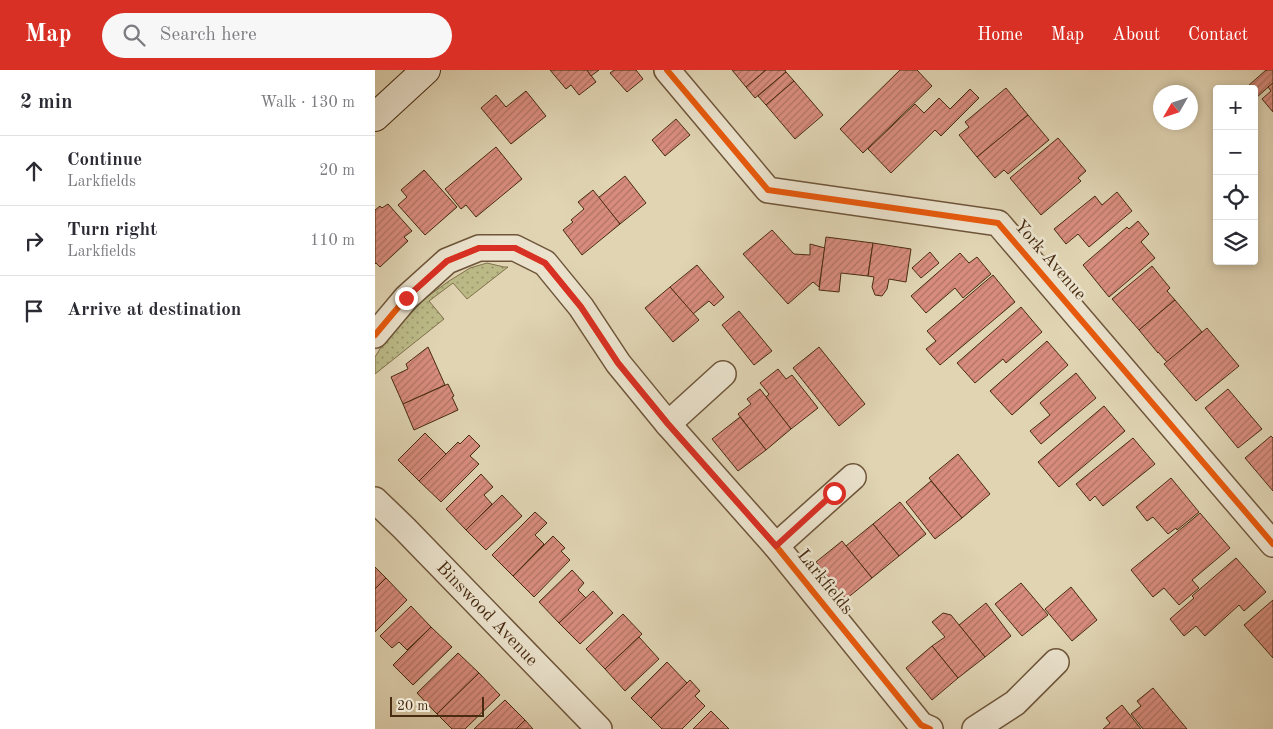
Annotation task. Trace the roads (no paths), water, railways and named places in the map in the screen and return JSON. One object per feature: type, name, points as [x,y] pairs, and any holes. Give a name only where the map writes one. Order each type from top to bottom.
[{"type":"street","points":[[375,117],[426,70]]},
{"type":"street","name":"York Avenue","points":[[667,70],[768,190],[998,223],[1273,544]]},
{"type":"street","name":"Larkfields","points":[[375,335],[406,298],[447,261],[479,248],[515,248],[545,263],[581,307],[618,363],[668,424],[776,546],[921,725],[930,729]]},
{"type":"street","points":[[668,424],[723,374]]},
{"type":"street","name":"Larkfields","points":[[776,546],[853,477]]},
{"type":"street","name":"Binswood Avenue","points":[[375,500],[599,729]]},
{"type":"street","points":[[975,729],[1015,703],[1056,662]]}]
